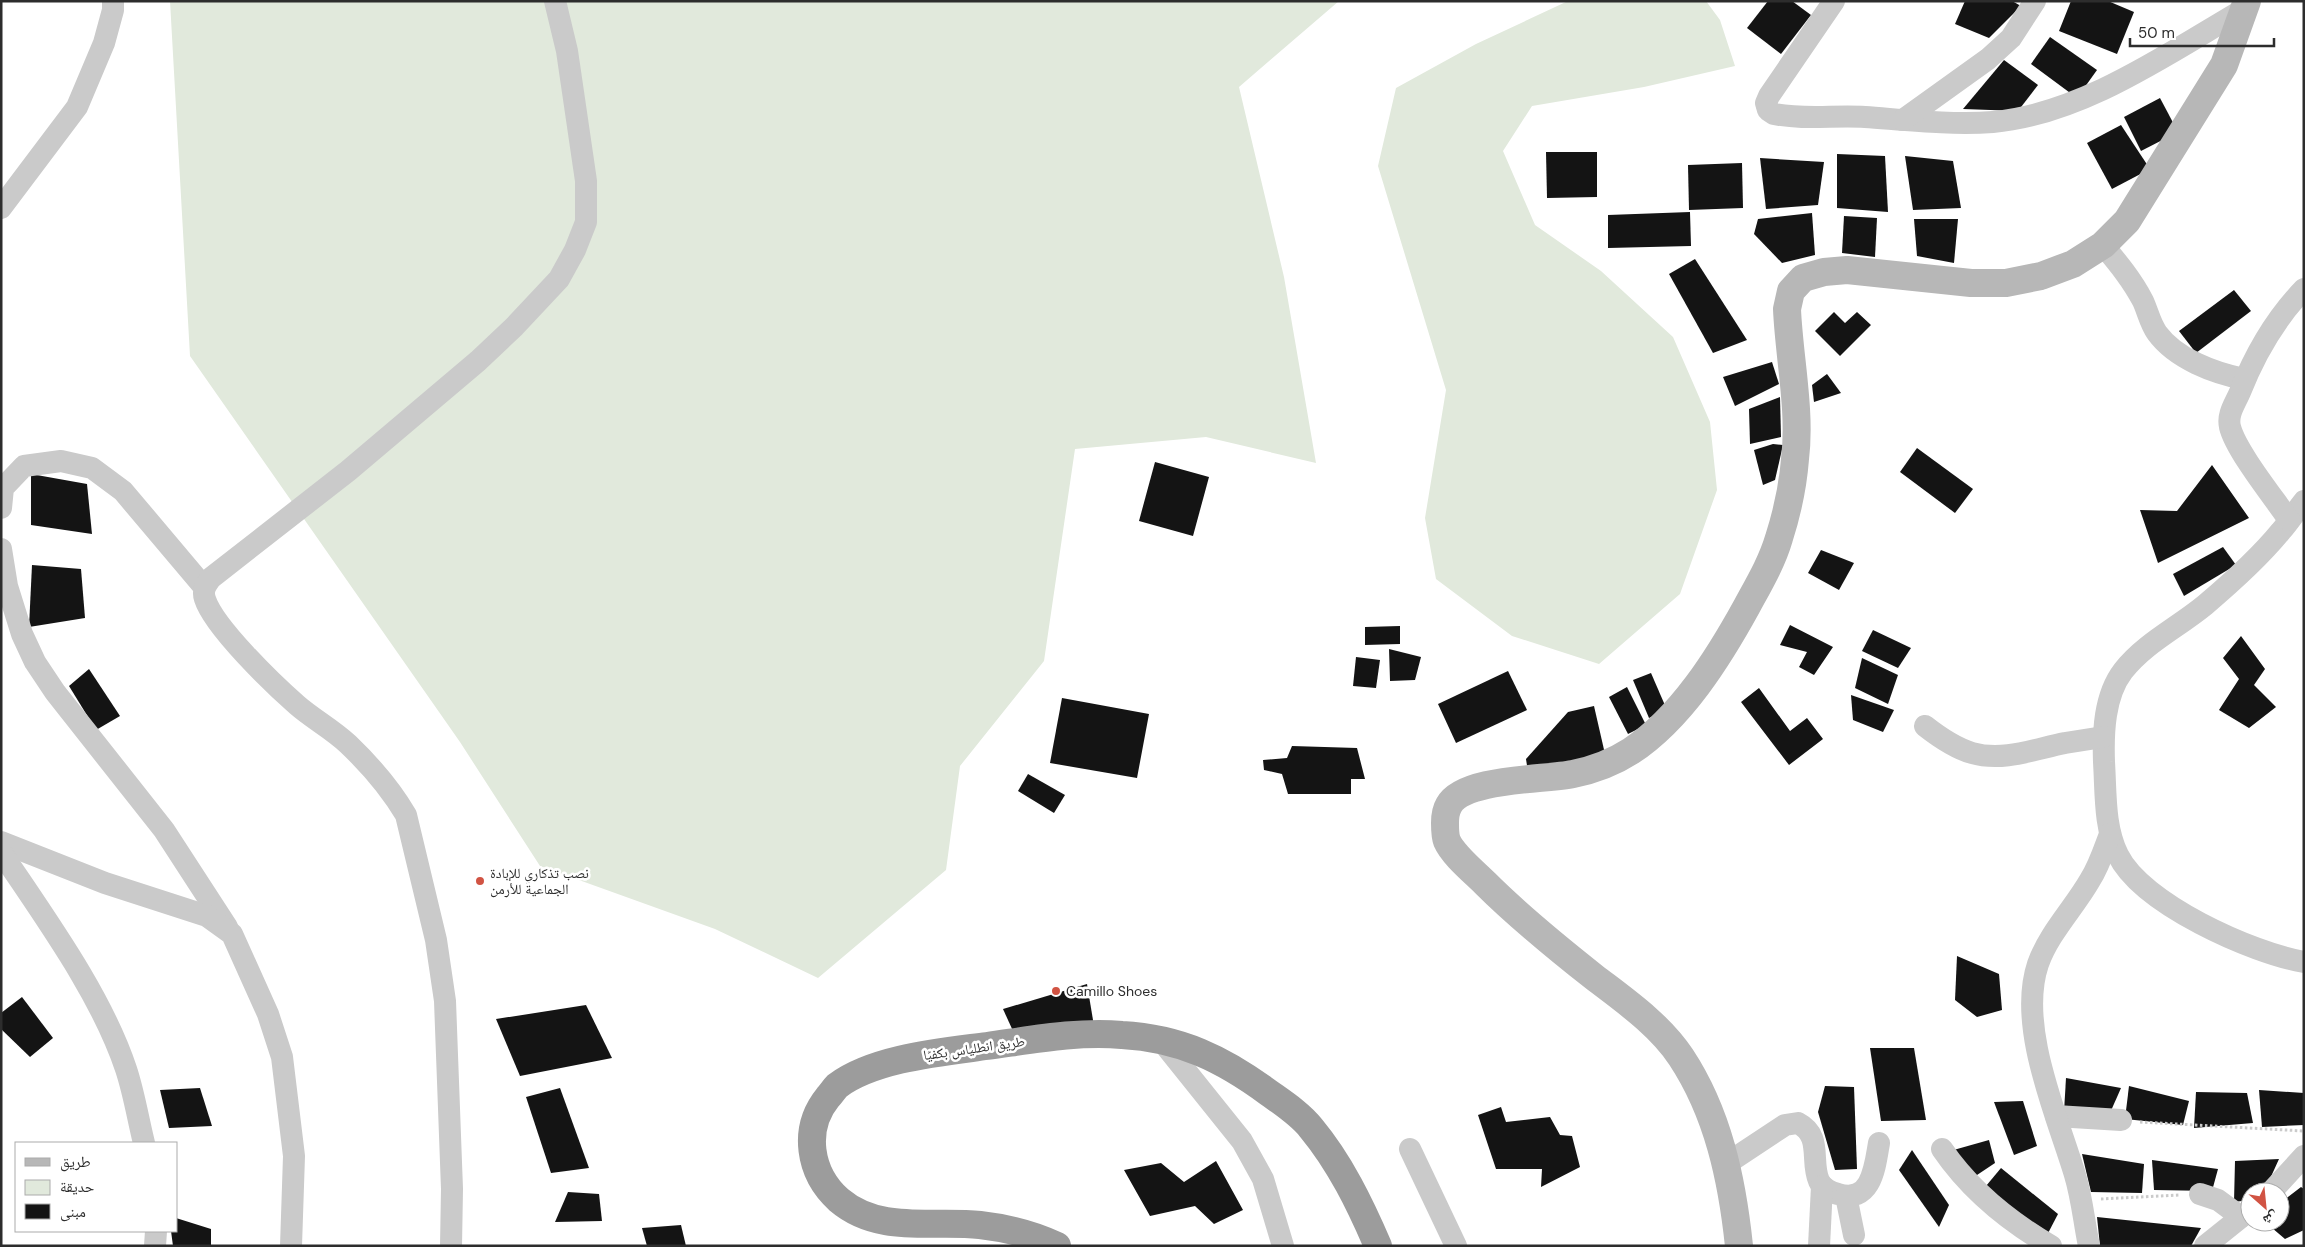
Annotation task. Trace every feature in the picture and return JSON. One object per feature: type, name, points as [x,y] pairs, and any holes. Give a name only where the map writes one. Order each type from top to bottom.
[{"type":"highway","name":"طريق انطلياس بكفيّا","points":[[1057,1246],[1012,1231],[979,1225],[884,1222],[864,1215],[840,1200],[820,1176],[812,1152],[811,1131],[818,1109],[836,1086],[864,1072],[912,1056],[1048,1038],[1094,1034],[1123,1035],[1161,1040],[1209,1055],[1236,1070],[1282,1102],[1310,1126],[1346,1179],[1378,1246]]},
{"type":"main road","points":[[1739,1246],[1736,1214],[1726,1164],[1712,1117],[1680,1055],[1638,1011],[1522,920],[1466,864],[1447,842],[1445,818],[1448,805],[1458,794],[1481,786],[1573,774],[1602,766],[1630,751],[1653,733],[1686,698],[1715,661],[1765,573],[1778,540],[1788,504],[1796,458],[1797,426],[1787,309],[1791,291],[1804,278],[1824,272],[1847,270],[1971,283],[2006,283],[2041,276],[2073,264],[2103,245],[2127,221],[2224,65],[2247,5]]},
{"type":"street","points":[[1,208],[77,107],[104,44],[113,10],[113,1]]},
{"type":"street","points":[[204,587],[211,578],[348,471],[478,362],[559,279],[575,250],[586,222],[586,181],[567,51],[555,1]]},
{"type":"street","points":[[1834,1],[1769,96],[1766,102],[1768,110],[1774,114],[1782,116],[1994,122],[2022,117],[2056,108],[2095,93],[2124,78],[2247,5]]},
{"type":"street","points":[[1903,120],[1988,60],[2011,38],[2035,1]]},
{"type":"street","points":[[2103,245],[2126,272],[2144,303],[2152,323],[2166,344],[2184,357],[2224,375],[2244,379]]},
{"type":"street","points":[[2289,520],[2236,444],[2230,430],[2229,415],[2244,379],[2260,348],[2290,303],[2304,289]]},
{"type":"street","points":[[1,508],[3,488],[24,466],[61,461],[92,468],[123,491],[204,587],[205,598],[231,638],[298,706],[325,724],[348,744],[381,779],[406,815],[436,940],[445,1001],[452,1189],[451,1246]]},
{"type":"street","points":[[2304,502],[2280,533],[2226,586],[2204,606],[2144,648],[2122,673],[2109,700],[2103,737],[2110,834],[2119,857],[2138,880],[2162,900],[2210,928],[2271,954],[2304,962]]},
{"type":"street","points":[[1,550],[7,586],[22,634],[35,662],[55,692],[164,830],[232,934],[268,1014],[282,1057],[294,1156],[291,1246]]},
{"type":"street","points":[[1926,726],[1954,746],[1972,753],[1989,756],[2009,755],[2103,737]]},
{"type":"street","points":[[2089,1246],[2082,1200],[2048,1094],[2035,1030],[2032,988],[2042,955],[2091,879],[2110,834]]},
{"type":"street","points":[[1,842],[106,883],[207,916],[232,934]]},
{"type":"street","points":[[1,852],[63,945],[106,1022],[126,1069],[144,1142]]},
{"type":"street","points":[[1161,1040],[1242,1141],[1263,1179],[1284,1246]]},
{"type":"street","points":[[2056,1116],[2121,1120]]},
{"type":"street","points":[[1726,1164],[1785,1125],[1798,1123],[1809,1132],[1815,1143],[1818,1176],[1822,1186],[1819,1246]]},
{"type":"street","points":[[1822,1186],[1830,1192],[1846,1196],[1860,1192],[1870,1182],[1879,1143]]},
{"type":"street","points":[[1410,1150],[1456,1246]]},
{"type":"street","points":[[1942,1150],[1958,1174],[1981,1197],[2034,1236],[2051,1246]]},
{"type":"street","points":[[2279,1182],[2304,1156]]},
{"type":"street","points":[[2200,1194],[2218,1200],[2240,1211]]},
{"type":"street","points":[[1846,1196],[1854,1235]]},
{"type":"street","points":[[2204,1246],[2240,1219]]},
{"type":"street","points":[[155,1246],[156,1232]]},
{"type":"path","points":[[2121,1120],[2304,1131]]},
{"type":"path","points":[[2082,1200],[2200,1194]]},
{"type":"green space","points":[[170,1],[1339,1],[1239,87],[1284,277],[1316,463],[1206,437],[1075,449],[1044,661],[960,766],[946,870],[818,978],[715,929],[540,866],[460,742],[190,356]]},
{"type":"green space","points":[[1568,1],[1706,1],[1720,20],[1735,66],[1644,87],[1532,106],[1503,151],[1535,225],[1601,271],[1673,337],[1710,422],[1717,490],[1680,594],[1599,664],[1512,636],[1436,579],[1425,518],[1446,390],[1378,166],[1396,88],[1476,44]]},
{"type":"building","points":[[1768,1],[1792,1],[1811,15],[1781,54],[1747,28]]},
{"type":"building","points":[[1965,1],[2012,1],[2021,6],[1989,38],[1955,24]]},
{"type":"building","points":[[2071,1],[2108,1],[2134,12],[2117,54],[2059,31]]},
{"type":"building","points":[[2050,37],[2097,70],[2077,98],[2031,64]]},
{"type":"building","points":[[2004,60],[2038,85],[2018,111],[1963,109]]},
{"type":"building","points":[[2160,98],[2178,132],[2141,151],[2124,117]]},
{"type":"building","points":[[2121,125],[2150,169],[2112,189],[2087,143]]},
{"type":"building","points":[[1546,152],[1597,152],[1597,197],[1547,198]]},
{"type":"building","points":[[1837,154],[1885,156],[1888,212],[1837,208]]},
{"type":"building","points":[[1905,156],[1953,161],[1961,208],[1913,210]]},
{"type":"building","points":[[1760,158],[1824,162],[1818,205],[1766,209]]},
{"type":"building","points":[[1742,163],[1743,208],[1689,210],[1688,165]]},
{"type":"building","points":[[1690,212],[1691,246],[1608,248],[1608,215]]},
{"type":"building","points":[[1812,213],[1815,255],[1782,263],[1754,234],[1758,219]]},
{"type":"building","points":[[1844,216],[1877,218],[1875,257],[1842,253]]},
{"type":"building","points":[[1914,219],[1958,219],[1954,263],[1917,256]]},
{"type":"building","points":[[1695,259],[1747,340],[1713,353],[1669,274]]},
{"type":"building","points":[[2234,290],[2251,311],[2196,353],[2179,331]]},
{"type":"building","points":[[1834,312],[1845,323],[1857,312],[1871,325],[1840,356],[1815,331]]},
{"type":"building","points":[[1772,362],[1779,384],[1735,406],[1723,377]]},
{"type":"building","points":[[1827,374],[1841,393],[1814,402],[1812,385]]},
{"type":"building","points":[[1780,397],[1781,437],[1750,444],[1749,409]]},
{"type":"building","points":[[1773,444],[1783,445],[1775,480],[1763,485],[1754,450]]},
{"type":"building","points":[[1917,448],[1973,489],[1955,513],[1900,472]]},
{"type":"building","points":[[1155,462],[1209,477],[1193,536],[1139,521]]},
{"type":"building","points":[[2212,465],[2249,518],[2158,563],[2140,510],[2177,511]]},
{"type":"building","points":[[31,474],[87,484],[92,534],[31,525]]},
{"type":"building","points":[[2223,547],[2236,565],[2184,596],[2173,574]]},
{"type":"building","points":[[1821,550],[1854,563],[1839,590],[1808,573]]},
{"type":"building","points":[[32,565],[81,569],[85,618],[29,627]]},
{"type":"building","points":[[1790,625],[1833,647],[1814,675],[1799,667],[1807,652],[1780,645]]},
{"type":"building","points":[[1400,626],[1400,644],[1365,645],[1365,627]]},
{"type":"building","points":[[1873,630],[1911,648],[1898,668],[1862,651]]},
{"type":"building","points":[[2241,636],[2265,669],[2254,685],[2276,707],[2249,728],[2219,710],[2239,679],[2223,658]]},
{"type":"building","points":[[1389,649],[1421,657],[1415,680],[1390,681]]},
{"type":"building","points":[[1356,657],[1380,660],[1376,688],[1353,686]]},
{"type":"building","points":[[1862,658],[1898,675],[1888,704],[1855,688]]},
{"type":"building","points":[[89,669],[120,716],[96,730],[69,686]]},
{"type":"building","points":[[1508,671],[1527,710],[1456,743],[1438,704]]},
{"type":"building","points":[[1651,673],[1667,710],[1649,718],[1633,680]]},
{"type":"building","points":[[1627,687],[1646,725],[1628,734],[1609,697]]},
{"type":"building","points":[[1759,688],[1790,731],[1807,718],[1823,739],[1789,765],[1741,702]]},
{"type":"building","points":[[1851,695],[1894,710],[1883,732],[1853,720]]},
{"type":"building","points":[[1062,698],[1149,714],[1137,778],[1050,763]]},
{"type":"building","points":[[1594,706],[1605,754],[1528,772],[1526,759],[1568,712]]},
{"type":"building","points":[[1292,746],[1357,748],[1365,779],[1351,779],[1351,794],[1288,794],[1282,774],[1264,770],[1263,760],[1287,758]]},
{"type":"building","points":[[1028,774],[1065,795],[1054,813],[1018,791]]},
{"type":"building","points":[[1957,956],[1999,974],[2002,1010],[1977,1017],[1955,1000]]},
{"type":"building","points":[[1087,984],[1094,1026],[1013,1031],[1003,1009]]},
{"type":"building","points":[[22,997],[53,1038],[30,1057],[1,1029],[1,1013]]},
{"type":"building","points":[[586,1005],[612,1058],[520,1076],[496,1019]]},
{"type":"building","points":[[1870,1048],[1914,1048],[1926,1120],[1881,1121]]},
{"type":"building","points":[[2066,1078],[2121,1088],[2110,1113],[2064,1112]]},
{"type":"building","points":[[1825,1086],[1854,1087],[1857,1169],[1835,1170],[1818,1112]]},
{"type":"building","points":[[2129,1086],[2189,1101],[2183,1125],[2125,1119]]},
{"type":"building","points":[[200,1088],[212,1126],[169,1128],[160,1090]]},
{"type":"building","points":[[560,1088],[589,1168],[551,1173],[526,1097]]},
{"type":"building","points":[[2259,1090],[2304,1093],[2304,1125],[2262,1127]]},
{"type":"building","points":[[2196,1092],[2247,1093],[2253,1123],[2194,1128]]},
{"type":"building","points":[[2023,1101],[2037,1146],[2014,1155],[1994,1102]]},
{"type":"building","points":[[1501,1107],[1506,1122],[1550,1117],[1560,1135],[1572,1136],[1580,1167],[1541,1187],[1542,1169],[1496,1169],[1478,1115]]},
{"type":"building","points":[[1989,1140],[1995,1163],[1968,1181],[1950,1151]]},
{"type":"building","points":[[1912,1150],[1949,1205],[1939,1227],[1899,1170]]},
{"type":"building","points":[[2082,1154],[2144,1164],[2142,1193],[2091,1192]]},
{"type":"building","points":[[2279,1159],[2269,1182],[2240,1182],[2240,1201],[2234,1202],[2235,1161]]},
{"type":"building","points":[[2152,1160],[2218,1169],[2212,1191],[2154,1190]]},
{"type":"building","points":[[1216,1161],[1243,1210],[1214,1224],[1195,1206],[1150,1216],[1124,1170],[1161,1163],[1184,1182]]},
{"type":"building","points":[[2001,1168],[2058,1214],[2045,1239],[1981,1192]]},
{"type":"building","points":[[2301,1187],[2304,1189],[2304,1230],[2285,1239],[2277,1232],[2290,1232],[2290,1195]]},
{"type":"building","points":[[568,1192],[599,1194],[602,1221],[555,1222]]},
{"type":"building","points":[[2097,1217],[2201,1228],[2191,1246],[2100,1246]]},
{"type":"building","points":[[178,1219],[211,1229],[211,1246],[173,1246],[171,1232],[178,1232]]},
{"type":"building","points":[[681,1225],[686,1246],[647,1246],[642,1228]]},
{"type":"place","name":"نصب تذكاري للإبادة الجماعية للأرمن","points":[[480,881]]},
{"type":"place","name":"Camillo Shoes","points":[[1056,991]]}]
